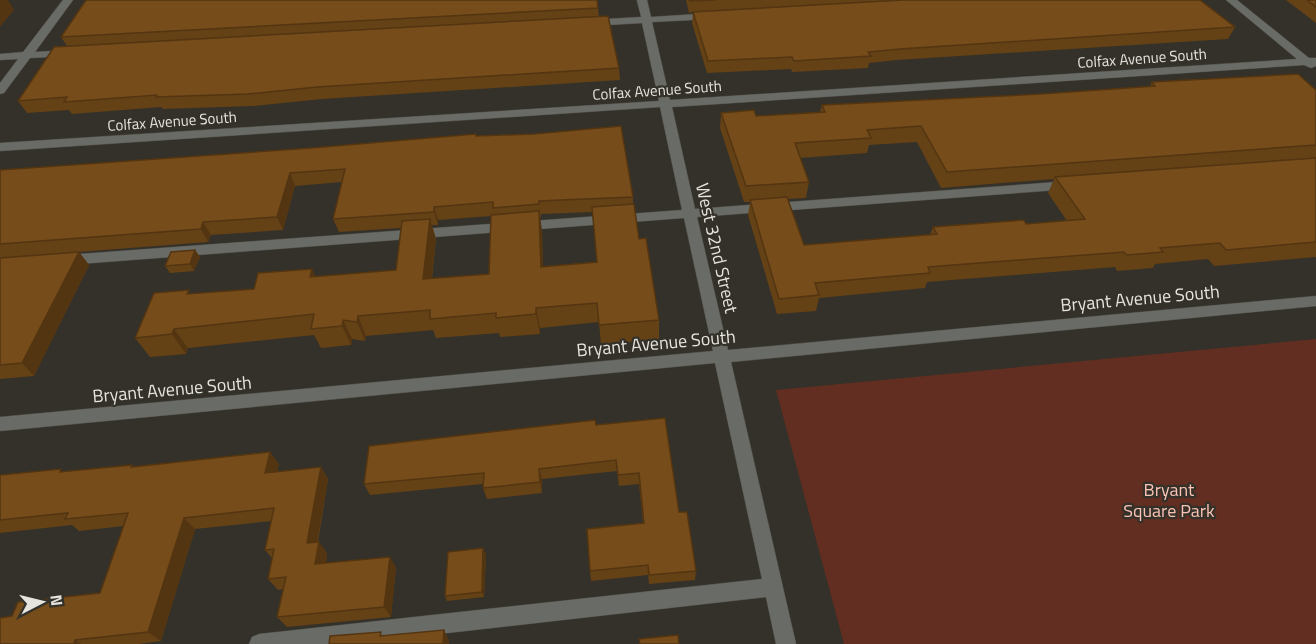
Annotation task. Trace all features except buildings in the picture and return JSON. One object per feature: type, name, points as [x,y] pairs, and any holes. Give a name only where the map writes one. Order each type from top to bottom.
[{"type":"street","points":[[0,91],[68,0]]},
{"type":"street","name":"West 32nd Street","points":[[642,0],[786,644]]},
{"type":"street","points":[[1231,0],[1313,64]]},
{"type":"street","points":[[574,24],[720,16]]},
{"type":"street","points":[[0,57],[75,53]]},
{"type":"street","name":"Colfax Avenue South","points":[[0,147],[1313,64]]},
{"type":"street","points":[[48,262],[1079,184]]},
{"type":"street","name":"Bryant Avenue South","points":[[0,424],[1316,301]]},
{"type":"street","points":[[259,644],[773,587]]},
{"type":"green space","name":"Bryant Square Park","points":[[1316,339],[1316,644],[844,644],[776,390]]}]
